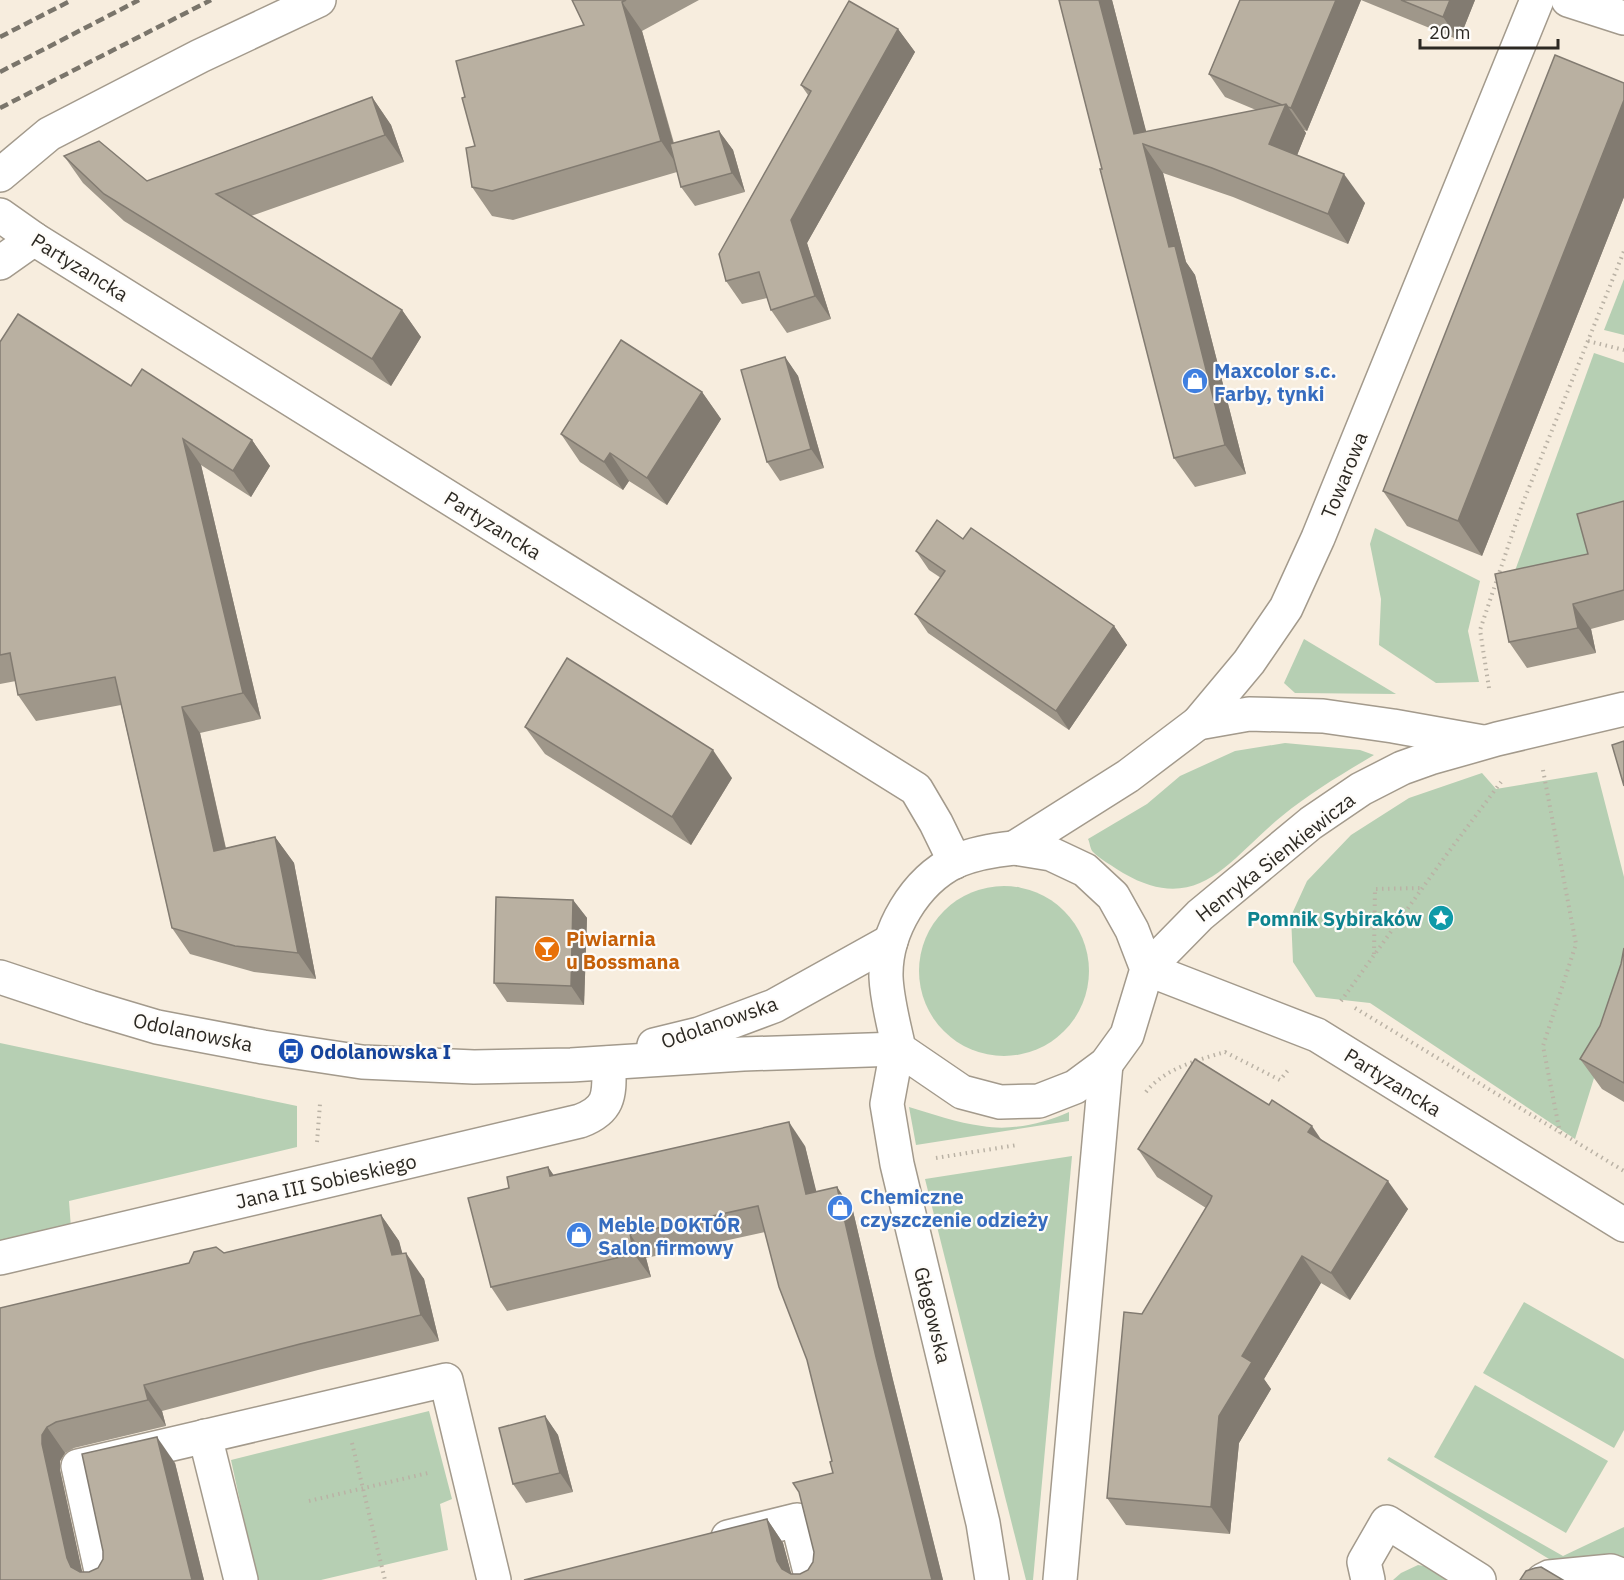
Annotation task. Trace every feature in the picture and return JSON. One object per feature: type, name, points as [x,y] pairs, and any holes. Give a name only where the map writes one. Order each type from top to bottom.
[{"type":"main road","points":[[0,175],[49,134],[200,56],[319,0]]},
{"type":"main road","name":"Towarowa","points":[[1014,848],[1128,776],[1198,723],[1249,662],[1286,608],[1318,538],[1537,0]]},
{"type":"main road","points":[[1568,0],[1624,18]]},
{"type":"main road","name":"Partyzancka","points":[[0,215],[34,239],[916,789],[955,862]]},
{"type":"main road","points":[[0,262],[34,239]]},
{"type":"main road","name":"Henryka Sienkiewicza","points":[[1147,969],[1200,915],[1311,823],[1361,789],[1402,768],[1430,758],[1483,742],[1624,709]]},
{"type":"main road","points":[[1198,723],[1249,714],[1323,716],[1483,742]]},
{"type":"main road","points":[[1014,848],[1051,854],[1085,870],[1113,896],[1132,930],[1147,969],[1127,1035],[1106,1064],[1075,1087],[1039,1101],[1000,1102],[962,1092],[899,1049],[886,976],[891,941],[905,909],[926,882],[955,862],[984,851],[1014,848]]},
{"type":"main road","name":"Odolanowska","points":[[571,1065],[699,1034],[774,1006],[891,941]]},
{"type":"main road","name":"Partyzancka","points":[[1147,969],[1317,1035],[1624,1225]]},
{"type":"main road","name":"Odolanowska","points":[[0,976],[157,1027],[362,1062],[474,1067],[571,1065],[743,1054],[899,1049]]},
{"type":"main road","name":"Głogowska","points":[[899,1049],[887,1104],[893,1143],[983,1523],[992,1580]]},
{"type":"main road","name":"Jana III Sobieskiego","points":[[0,1258],[580,1121],[593,1116],[603,1107],[609,1093],[609,1063]]},
{"type":"main road","points":[[1060,1580],[1106,1064]]},
{"type":"main road","points":[[104,1580],[78,1466],[446,1380],[494,1580]]},
{"type":"main road","points":[[205,1436],[242,1580]]},
{"type":"main road","points":[[696,1545],[797,1520],[812,1580]]},
{"type":"main road","points":[[1368,1580],[1364,1562],[1386,1522],[1479,1580]]},
{"type":"main road","points":[[1543,1580],[1549,1577],[1611,1571],[1624,1576]]},
{"type":"path","points":[[1489,688],[1480,630],[1522,505],[1624,251]]},
{"type":"path","points":[[1588,341],[1624,350]]},
{"type":"path","points":[[1543,769],[1576,944],[1543,1046],[1560,1133]]},
{"type":"path","points":[[1374,956],[1375,889],[1422,888]]},
{"type":"path","points":[[1341,1002],[1360,1010],[1624,1171]]},
{"type":"path","points":[[342,1404],[385,1580]]},
{"type":"path","points":[[309,1501],[466,1463]]},
{"type":"green space","points":[[1624,279],[1624,335],[1604,330]]},
{"type":"green space","points":[[1594,353],[1624,363],[1624,522],[1595,574],[1508,590]]},
{"type":"green space","points":[[1375,528],[1480,581],[1468,631],[1479,682],[1436,683],[1379,645],[1381,599],[1370,544]]},
{"type":"green space","points":[[1304,639],[1396,694],[1295,693],[1284,683]]},
{"type":"green space","points":[[1285,743],[1360,750],[1374,755],[1304,799],[1228,865],[1193,886],[1172,889],[1149,885],[1123,873],[1092,851],[1088,839],[1147,804],[1180,776],[1235,751]]},
{"type":"green space","points":[[1597,772],[1624,877],[1624,982],[1575,1139],[1370,1003],[1316,997],[1293,962],[1291,916],[1307,881],[1351,835],[1409,798],[1482,773],[1496,789]]},
{"type":"green space","points":[[1004,886],[1036,893],[1051,900],[1064,911],[1075,924],[1082,939],[1089,971],[1082,1003],[1075,1018],[1064,1031],[1051,1042],[1036,1049],[1004,1056],[972,1049],[957,1042],[944,1031],[933,1018],[926,1003],[919,971],[926,939],[933,924],[944,911],[957,900],[972,893]]},
{"type":"green space","points":[[0,1043],[297,1106],[297,1147],[69,1201],[71,1228],[0,1243]]},
{"type":"green space","points":[[909,1107],[963,1123],[1004,1128],[1048,1120],[1069,1112],[1069,1121],[916,1145]]},
{"type":"green space","points":[[1072,1156],[1033,1580],[1026,1580],[925,1179]]},
{"type":"green space","points":[[1524,1302],[1624,1359],[1624,1430],[1614,1448],[1483,1373]]},
{"type":"green space","points":[[1475,1385],[1608,1461],[1566,1533],[1434,1457]]},
{"type":"green space","points":[[429,1411],[452,1499],[440,1504],[448,1550],[321,1580],[257,1580],[231,1460]]},
{"type":"green space","points":[[1389,1457],[1563,1556],[1624,1527],[1624,1565],[1554,1562],[1387,1460]]},
{"type":"green space","points":[[1418,1565],[1444,1569],[1456,1580],[1393,1580],[1401,1573]]},
{"type":"building","points":[[572,0],[626,0],[622,2],[661,141],[492,191],[472,187],[466,148],[475,146],[462,98],[465,97],[456,61],[584,25]]},
{"type":"building","points":[[1059,0],[1099,0],[1134,134],[1286,104],[1269,144],[1344,174],[1328,214],[1212,168],[1143,144],[1169,247],[1175,246],[1225,445],[1174,458]]},
{"type":"building","points":[[1240,0],[1336,0],[1291,108],[1209,74]]},
{"type":"building","points":[[1401,0],[1450,0],[1443,17]]},
{"type":"building","points":[[849,1],[898,29],[791,220],[815,296],[771,310],[759,272],[726,281],[719,254],[811,91],[801,85]]},
{"type":"building","points":[[1555,55],[1624,83],[1624,100],[1458,521],[1383,491]]},
{"type":"building","points":[[372,97],[385,135],[216,194],[402,310],[372,359],[104,194],[64,156],[99,141],[147,181]]},
{"type":"building","points":[[719,131],[732,173],[681,187],[670,144]]},
{"type":"building","points":[[18,314],[131,386],[142,369],[252,440],[233,471],[183,439],[243,693],[182,707],[214,851],[275,837],[298,953],[235,946],[172,928],[115,677],[18,695],[10,653],[0,655],[0,342]]},
{"type":"building","points":[[621,340],[702,392],[647,478],[610,453],[604,462],[561,434]]},
{"type":"building","points":[[785,357],[811,449],[767,462],[741,370]]},
{"type":"building","points":[[1624,501],[1624,590],[1573,604],[1578,628],[1509,642],[1495,574],[1588,554],[1577,514]]},
{"type":"building","points":[[937,520],[963,539],[971,528],[1114,626],[1056,711],[915,614],[945,571],[916,551]]},
{"type":"building","points":[[567,658],[713,750],[672,817],[525,727]]},
{"type":"building","points":[[1624,741],[1624,786],[1612,745]]},
{"type":"building","points":[[496,897],[573,900],[571,986],[494,983]]},
{"type":"building","points":[[1624,948],[1624,1083],[1580,1059],[1600,1026],[1621,964]]},
{"type":"building","points":[[1195,1059],[1269,1105],[1272,1100],[1312,1126],[1308,1132],[1388,1181],[1331,1273],[1302,1256],[1242,1356],[1252,1362],[1219,1416],[1211,1507],[1107,1498],[1124,1312],[1142,1314],[1212,1196],[1138,1149]]},
{"type":"building","points":[[789,1122],[806,1194],[837,1187],[876,1357],[932,1580],[524,1580],[767,1519],[777,1561],[782,1569],[791,1574],[800,1574],[808,1570],[813,1562],[814,1552],[799,1492],[793,1483],[833,1473],[830,1462],[832,1461],[807,1360],[779,1287],[758,1206],[630,1234],[634,1254],[491,1287],[468,1198],[509,1188],[507,1177],[548,1167],[550,1176]]},
{"type":"building","points":[[381,1215],[392,1255],[406,1253],[421,1315],[144,1385],[148,1400],[56,1422],[47,1427],[42,1435],[67,1558],[71,1567],[80,1572],[89,1572],[98,1568],[103,1559],[82,1454],[157,1437],[192,1580],[0,1580],[0,1308],[189,1263],[194,1252],[216,1247],[224,1253]]},
{"type":"building","points":[[545,1416],[560,1473],[513,1484],[499,1428]]},
{"type":"building","points":[[1541,1567],[1563,1580],[1520,1580],[1526,1571]]},
{"type":"railway","points":[[0,37],[72,0]]},
{"type":"railway","points":[[0,72],[139,0]]},
{"type":"railway","points":[[0,108],[211,0]]},
{"type":"place","name":"Maxcolor s.c. Farby, tynki","points":[[1195,381]]},
{"type":"place","name":"Pomnik Sybiraków","points":[[1441,918]]},
{"type":"place","name":"Piwiarnia u Bossmana","points":[[547,949]]},
{"type":"place","name":"Odolanowska I","points":[[291,1051]]},
{"type":"place","name":"Chemiczne czyszczenie odzieży","points":[[840,1208]]},
{"type":"place","name":"Meble DOKTÓR Salon firmowy","points":[[579,1235]]}]
